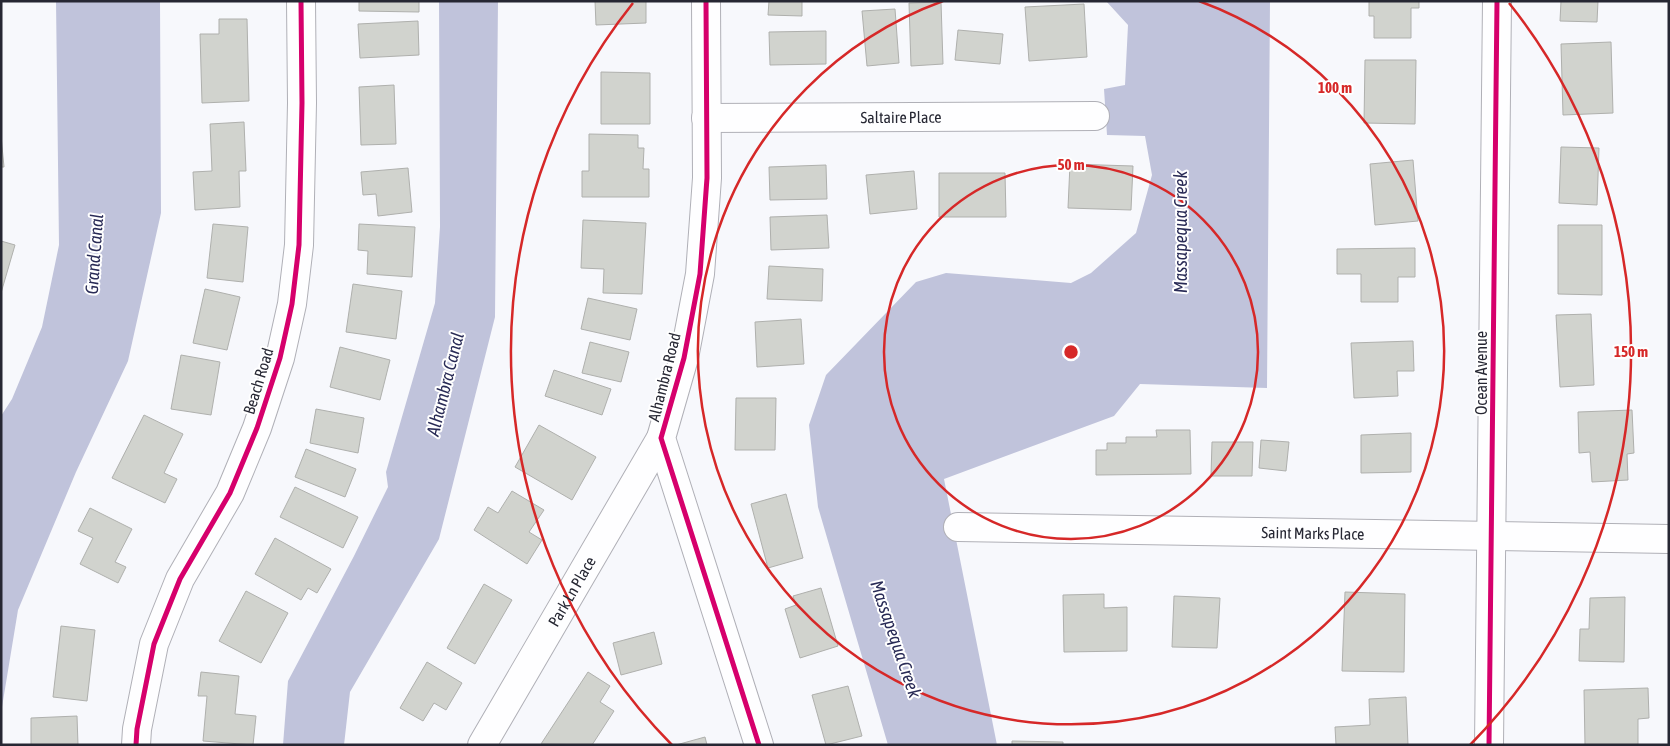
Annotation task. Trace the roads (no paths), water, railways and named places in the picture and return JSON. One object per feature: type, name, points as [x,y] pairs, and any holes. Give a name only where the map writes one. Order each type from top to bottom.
[{"type":"street","name":"Beach Road","points":[[136,745],[137,729],[154,644],[180,579],[230,493],[257,428],[282,349],[292,304],[300,245],[301,1]]},
{"type":"street","name":"Alhambra Road","points":[[706,1],[707,178],[700,274],[684,358],[661,438],[759,745]]},
{"type":"street","name":"Ocean Avenue","points":[[1489,745],[1493,536],[1497,1]]},
{"type":"street","name":"Saltaire Place","points":[[706,118],[1095,116]]},
{"type":"street","name":"Park Ln Place","points":[[482,745],[485,736],[661,438]]},
{"type":"street","name":"Saint Marks Place","points":[[958,526],[1669,540]]},
{"type":"water","name":"Grand Canal","points":[[56,1],[160,1],[161,213],[128,361],[76,472],[18,610],[1,713],[1,416],[12,399],[42,327],[59,245]]},
{"type":"water","name":"Alhambra Canal","points":[[439,1],[498,1],[495,317],[439,539],[350,692],[344,745],[283,745],[288,681],[388,487],[386,472],[435,303],[440,227]]},
{"type":"water","name":"Massapequa Creek","points":[[1106,1],[1270,1],[1267,388],[1140,384],[1114,416],[944,479],[997,745],[888,745],[818,507],[809,425],[826,375],[916,282],[946,273],[1071,283],[1091,273],[1136,233],[1152,175],[1145,136],[1107,135],[1104,89],[1125,85],[1128,25]]}]
